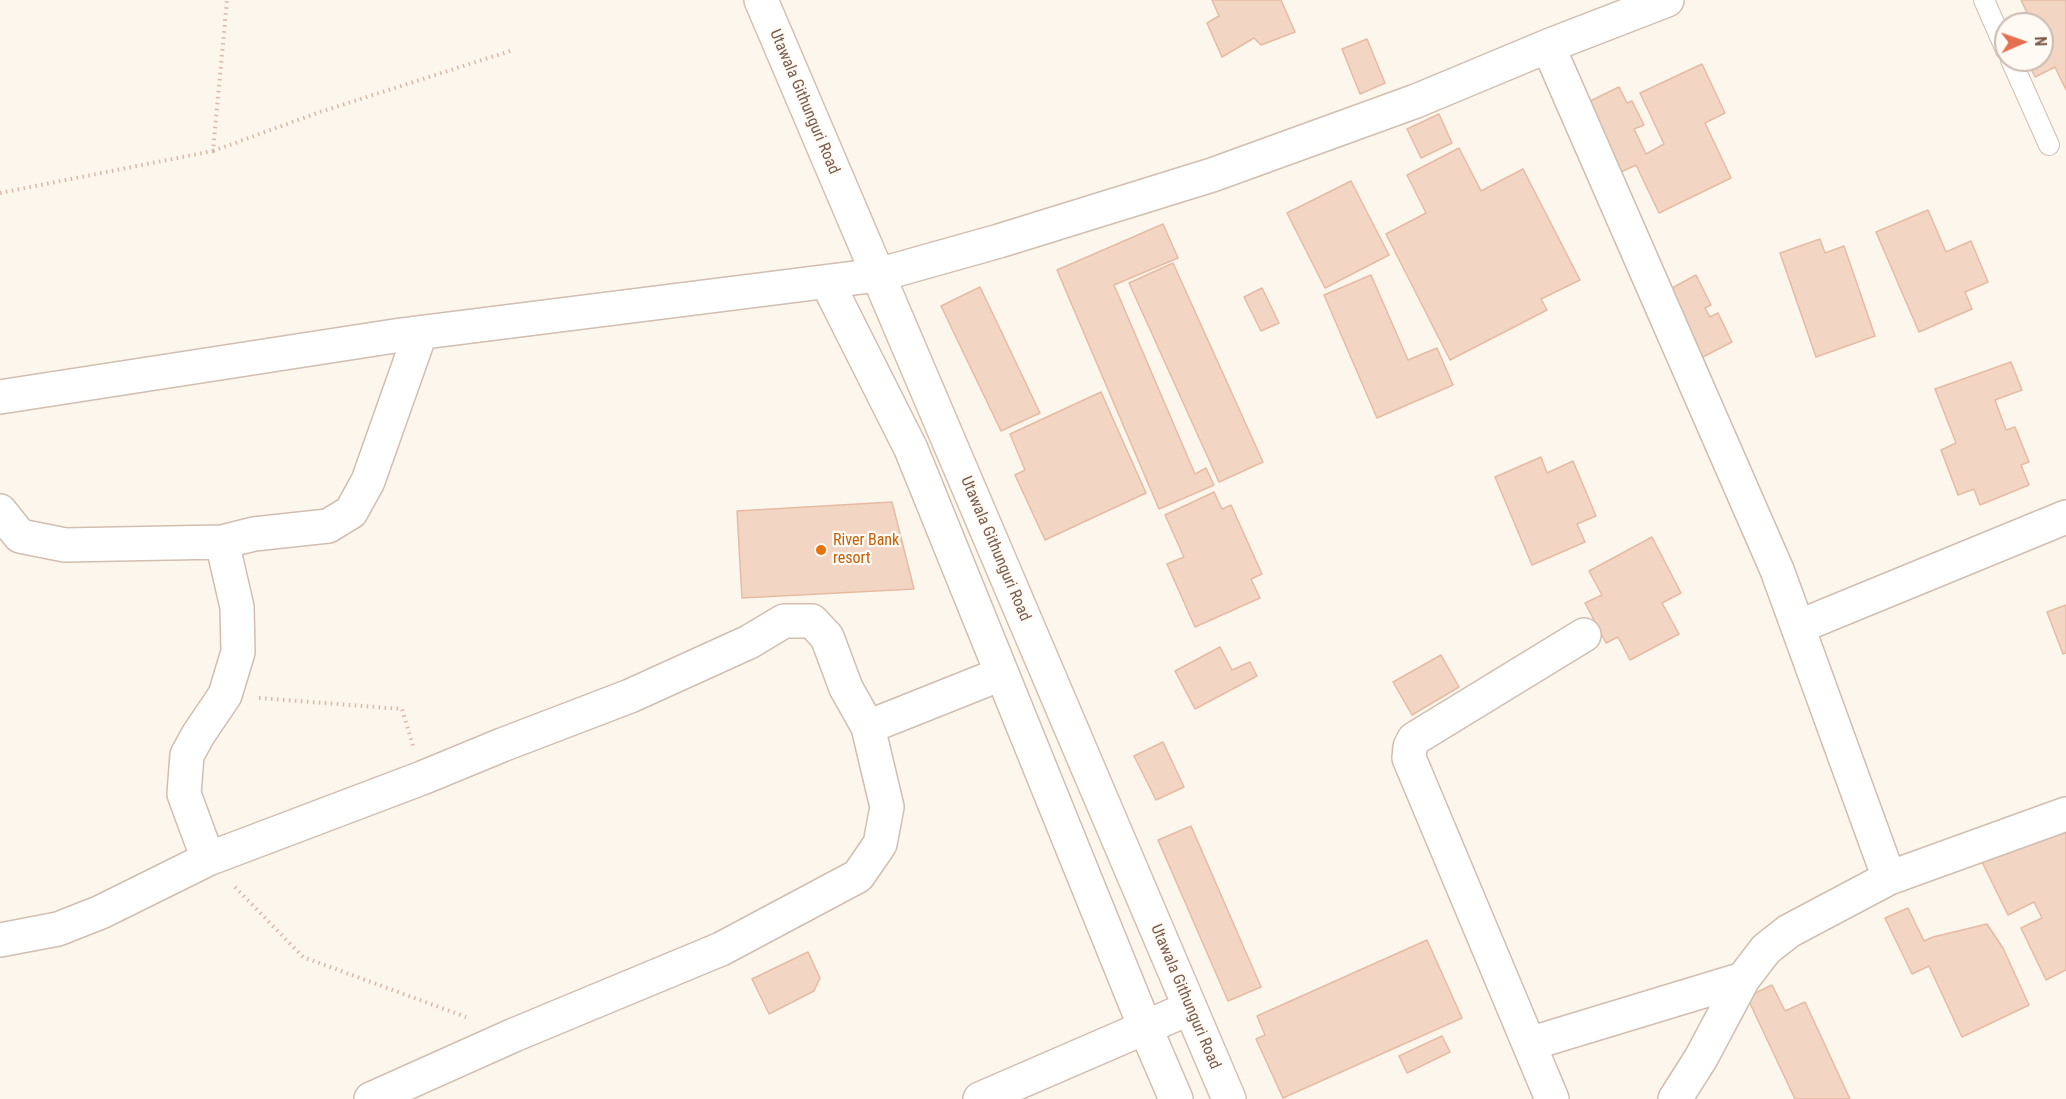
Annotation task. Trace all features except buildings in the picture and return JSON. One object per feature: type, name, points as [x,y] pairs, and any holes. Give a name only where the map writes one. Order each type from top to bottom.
[{"type":"street","name":"Utawala Githunguri Road","points":[[761,0],[1228,1099]]},
{"type":"street","points":[[0,397],[420,334],[878,275],[999,241],[1212,175],[1416,101],[1666,0]]},
{"type":"street","points":[[1548,46],[1777,570],[1889,878]]},
{"type":"street","points":[[827,282],[911,449],[1176,1099]]},
{"type":"street","points":[[0,511],[20,536],[65,544],[222,542],[254,534],[328,526],[351,512],[368,481],[420,334]]},
{"type":"street","points":[[1798,627],[2066,517]]},
{"type":"street","points":[[208,859],[184,794],[187,755],[225,695],[238,652],[237,608],[222,542]]},
{"type":"street","points":[[0,940],[58,928],[101,912],[208,859],[630,696],[749,642],[784,621],[812,621],[827,637],[846,688],[868,728],[887,807],[880,844],[858,876],[721,949],[514,1035],[371,1099]]},
{"type":"street","points":[[1552,1099],[1409,758],[1410,747],[1414,739],[1584,635]]},
{"type":"street","points":[[868,728],[1001,674]]},
{"type":"street","points":[[1675,1099],[1701,1058],[1743,979],[1766,950],[1789,931],[1889,878],[2066,814]]},
{"type":"street","points":[[1529,1044],[1743,979]]},
{"type":"street","points":[[980,1099],[1190,1008]]},
{"type":"lane","points":[[1984,0],[1994,23]]},
{"type":"lane","points":[[2016,72],[2049,145]]},
{"type":"path","points":[[213,151],[227,0]]},
{"type":"path","points":[[0,193],[213,151],[320,112],[510,51]]},
{"type":"path","points":[[225,695],[402,709],[422,778]]},
{"type":"path","points":[[208,859],[303,957],[514,1035]]},
{"type":"place","name":"River Bank resort","points":[[821,550]]}]
